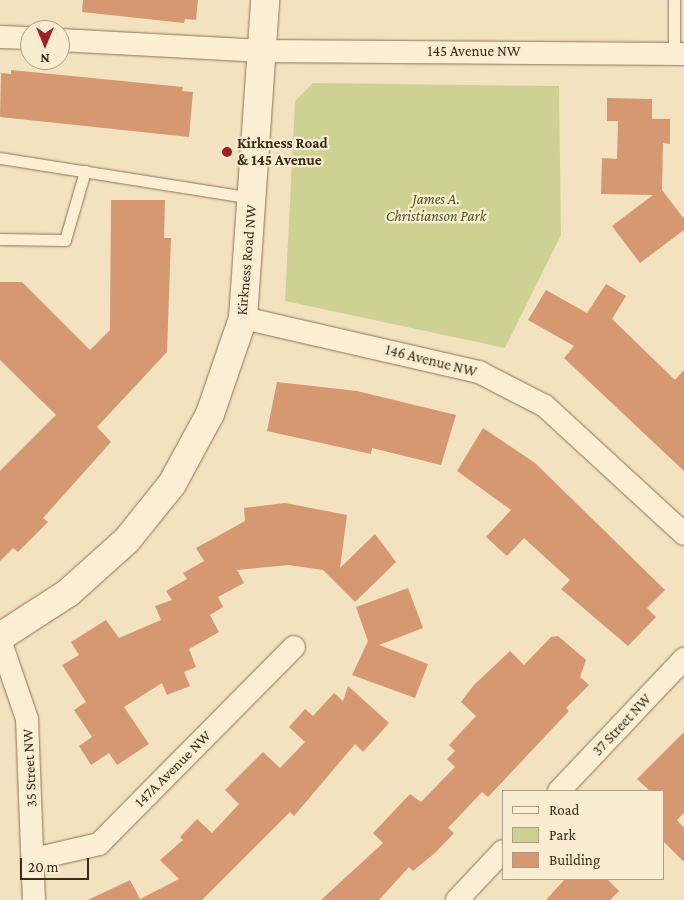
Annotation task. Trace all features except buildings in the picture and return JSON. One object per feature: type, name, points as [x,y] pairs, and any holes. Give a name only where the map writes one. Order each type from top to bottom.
[{"type":"street","name":"Kirkness Road NW","points":[[0,639],[68,593],[127,540],[172,484],[210,414],[243,318],[266,0]]},
{"type":"street","points":[[0,37],[20,38]]},
{"type":"street","name":"145 Avenue NW","points":[[70,41],[263,51],[679,54]]},
{"type":"street","name":"146 Avenue NW","points":[[243,318],[479,372],[545,406],[684,534]]},
{"type":"street","name":"35 Street NW","points":[[0,639],[27,719],[34,859],[34,900]]},
{"type":"street","name":"147A Avenue NW","points":[[34,859],[99,844],[294,647]]},
{"type":"street","name":"37 Street NW","points":[[560,790],[684,659]]},
{"type":"street","points":[[457,900],[502,852]]},
{"type":"lane","points":[[674,0],[679,54]]},
{"type":"lane","points":[[0,158],[252,198]]},
{"type":"lane","points":[[0,239],[65,240],[85,171]]},
{"type":"green space","name":"James A. Christianson Park","points":[[313,83],[559,86],[561,235],[505,348],[285,301],[295,101]]},
{"type":"place","name":"Kirkness Road & 145 Avenue","points":[[227,152]]}]
